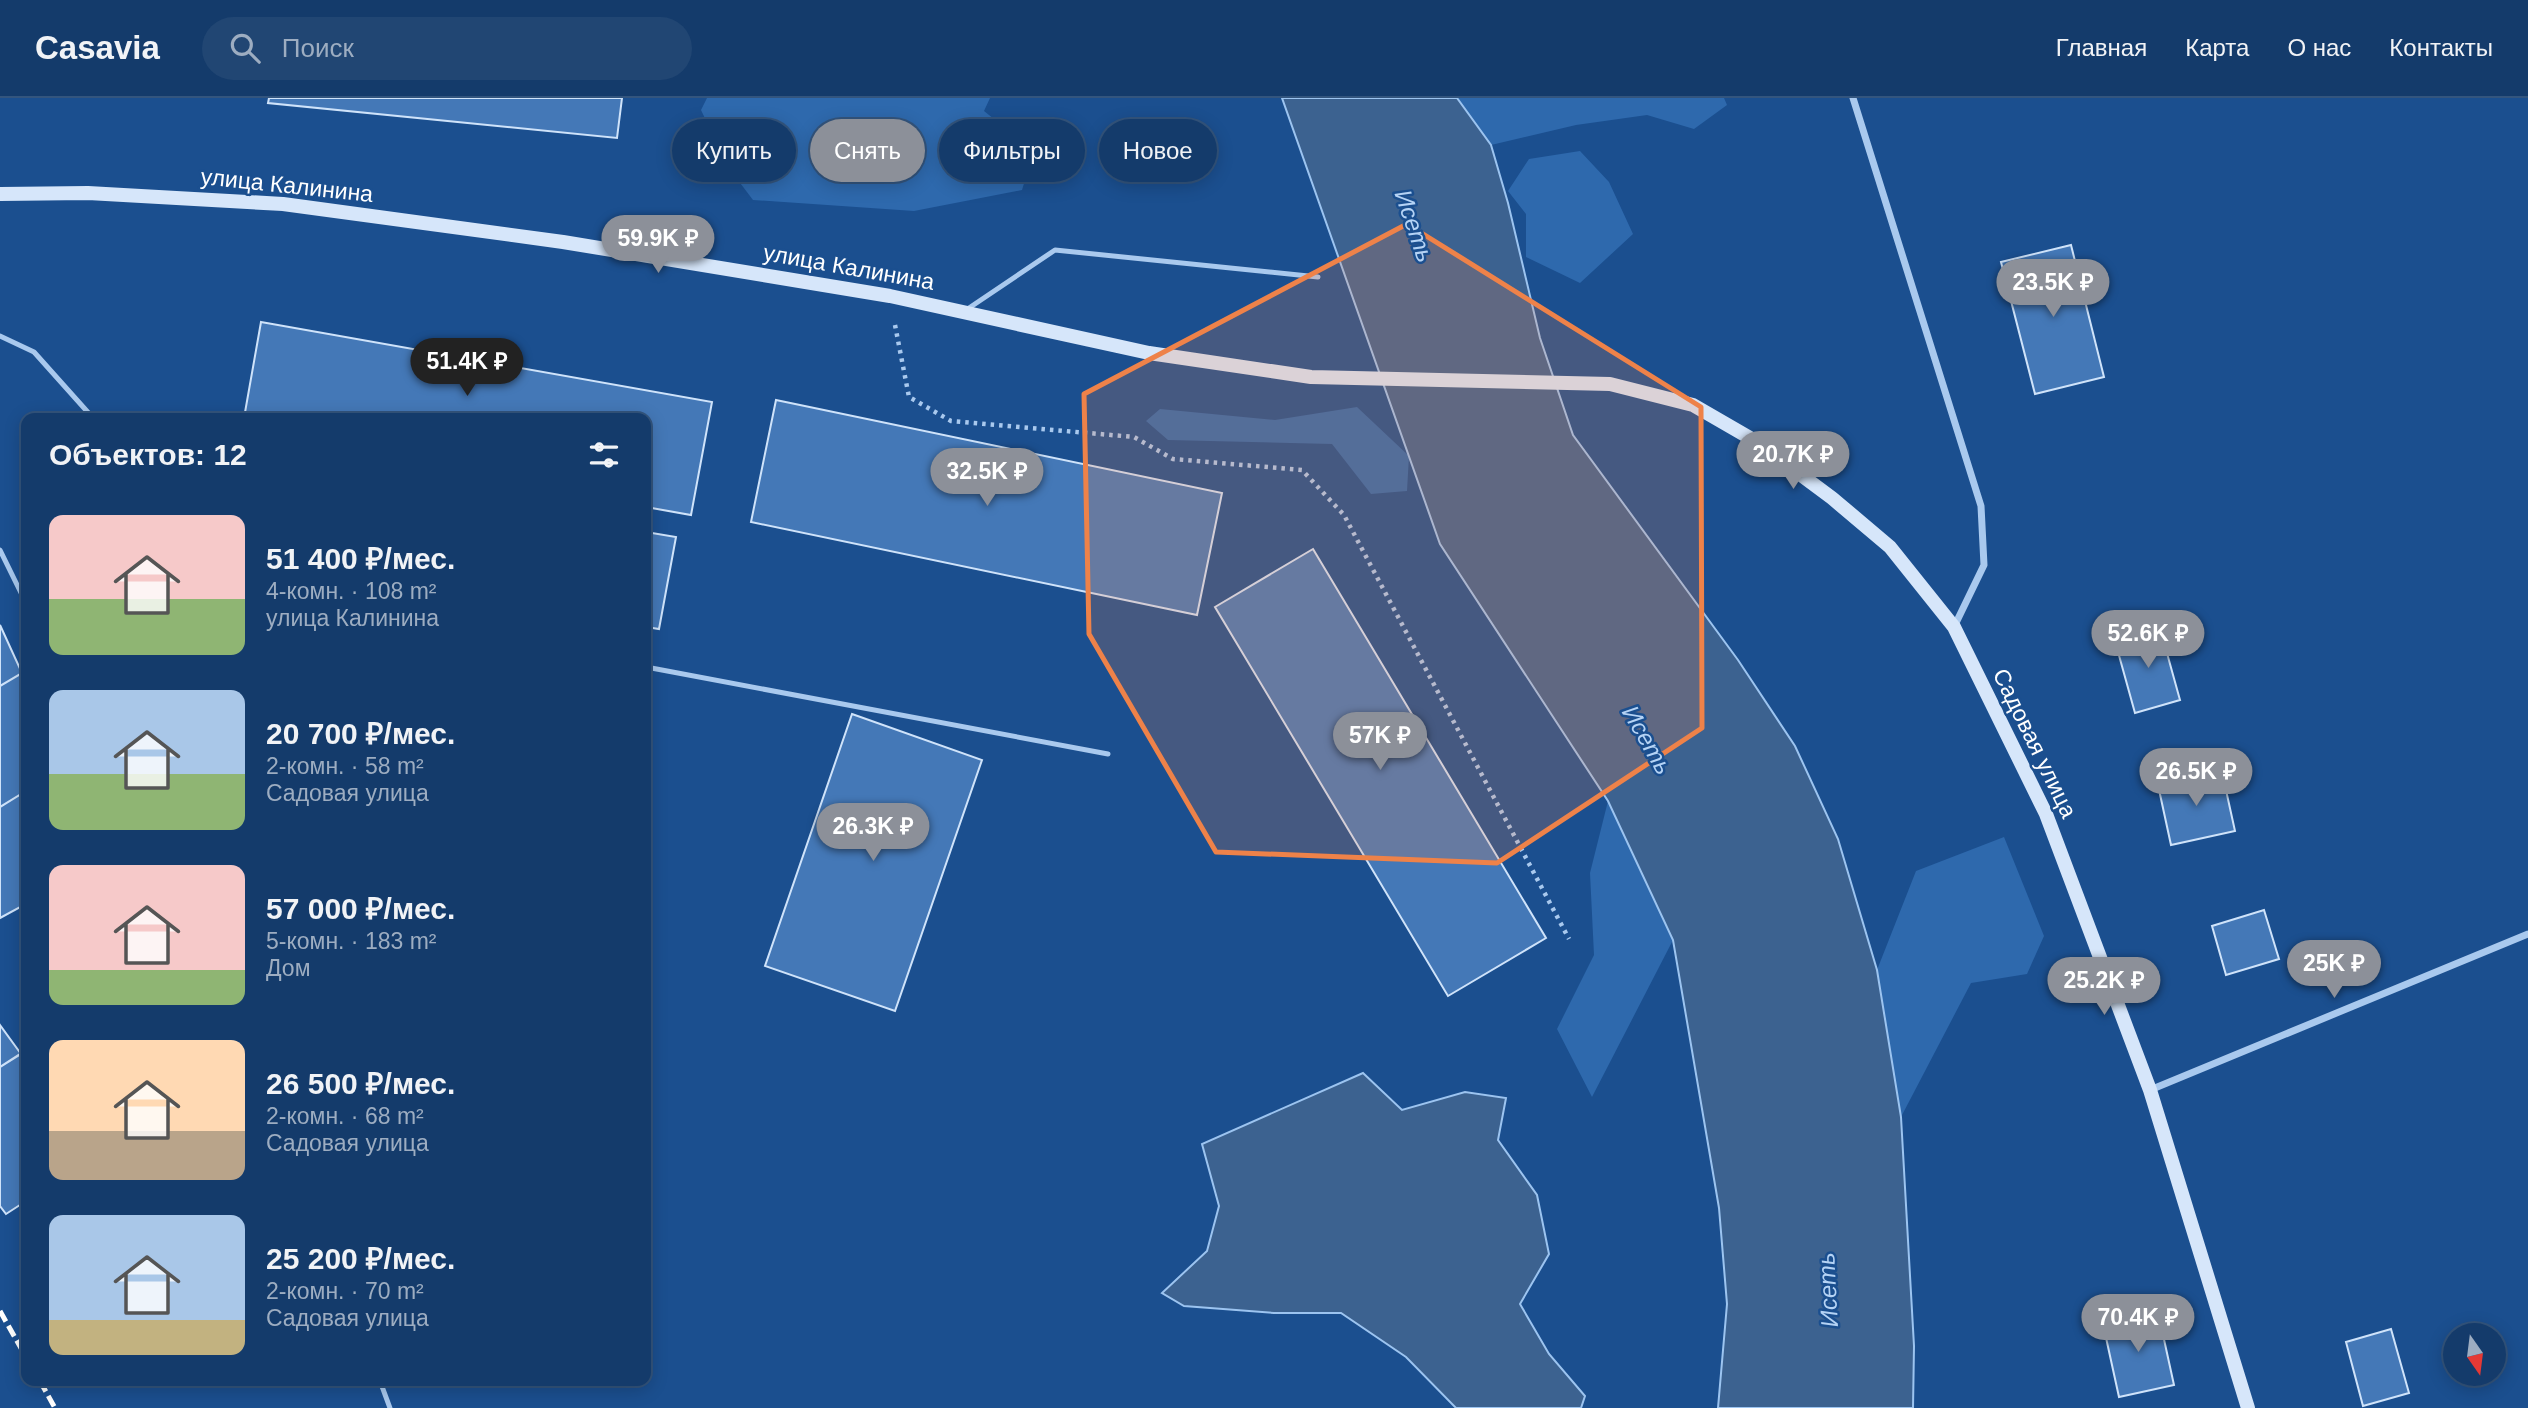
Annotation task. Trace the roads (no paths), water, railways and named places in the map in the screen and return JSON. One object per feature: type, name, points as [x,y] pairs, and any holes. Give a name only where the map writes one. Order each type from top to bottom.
[{"type":"main road","name":"улица Калинина","points":[[0,194],[89,192],[283,204],[563,242],[890,296],[1149,353],[1311,377],[1610,384]]},
{"type":"main road","name":"Садовая улица","points":[[1610,384],[1693,405],[1756,442],[1832,498],[1890,547],[1954,627],[2046,814],[2150,1090],[2248,1408]]},
{"type":"street","points":[[1853,98],[1981,506],[1984,565],[1954,627]]},
{"type":"street","points":[[2150,1090],[2528,934]]},
{"type":"lane","points":[[964,312],[1055,250],[1318,277]]},
{"type":"lane","points":[[0,336],[34,352],[89,413]]},
{"type":"lane","points":[[0,550],[21,593]]},
{"type":"lane","points":[[651,668],[1108,754]]},
{"type":"lane","points":[[382,1386],[390,1408]]},
{"type":"water","name":"Исеть","points":[[1282,98],[1457,98],[1491,145],[1508,203],[1540,338],[1573,435],[1738,660],[1795,746],[1838,839],[1877,970],[1901,1117],[1914,1346],[1913,1408],[1718,1408],[1727,1304],[1719,1208],[1673,940],[1608,801],[1440,544]]},
{"type":"water","points":[[1363,1073],[1402,1110],[1465,1092],[1506,1098],[1498,1140],[1537,1195],[1549,1254],[1520,1304],[1549,1354],[1585,1396],[1581,1408],[1456,1408],[1406,1357],[1341,1313],[1274,1313],[1184,1306],[1162,1293],[1207,1251],[1219,1206],[1202,1144]]},
{"type":"railway","points":[[0,1311],[21,1348]]},
{"type":"railway","points":[[43,1386],[55,1408]]}]
